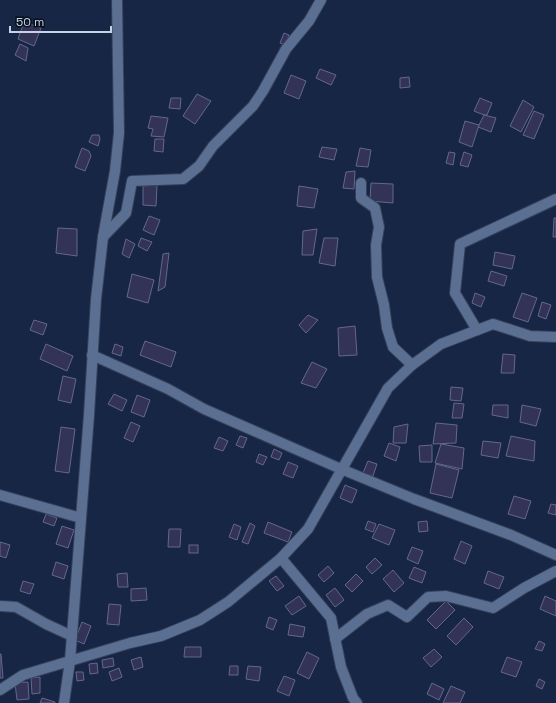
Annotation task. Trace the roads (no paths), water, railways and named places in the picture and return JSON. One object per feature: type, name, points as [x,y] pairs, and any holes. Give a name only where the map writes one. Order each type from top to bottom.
[{"type":"street","points":[[64,703],[72,636],[96,299],[103,237],[115,171],[119,133],[117,0]]},
{"type":"street","points":[[103,237],[126,213],[132,181],[184,179],[199,166],[214,146],[253,106],[286,49],[309,21],[321,0]]},
{"type":"street","points":[[361,183],[361,198],[375,208],[378,220],[379,226],[376,245],[377,276],[389,334],[393,347],[412,365]]},
{"type":"street","points":[[477,330],[455,293],[460,244],[556,199]]},
{"type":"street","points":[[0,690],[23,675],[130,643],[161,636],[200,620],[228,602],[281,558],[308,529],[388,388],[412,365],[441,344],[493,324],[530,336],[556,337]]},
{"type":"street","points":[[92,355],[168,389],[204,409],[341,469],[414,499],[511,535],[556,555]]},
{"type":"street","points":[[0,496],[81,518]]},
{"type":"street","points":[[281,558],[331,618],[341,666],[353,698],[357,703]]},
{"type":"street","points":[[335,640],[367,614],[388,605],[407,617],[428,597],[446,596],[493,608],[524,588],[556,571]]},
{"type":"street","points":[[0,606],[16,607],[46,624],[72,636]]}]
